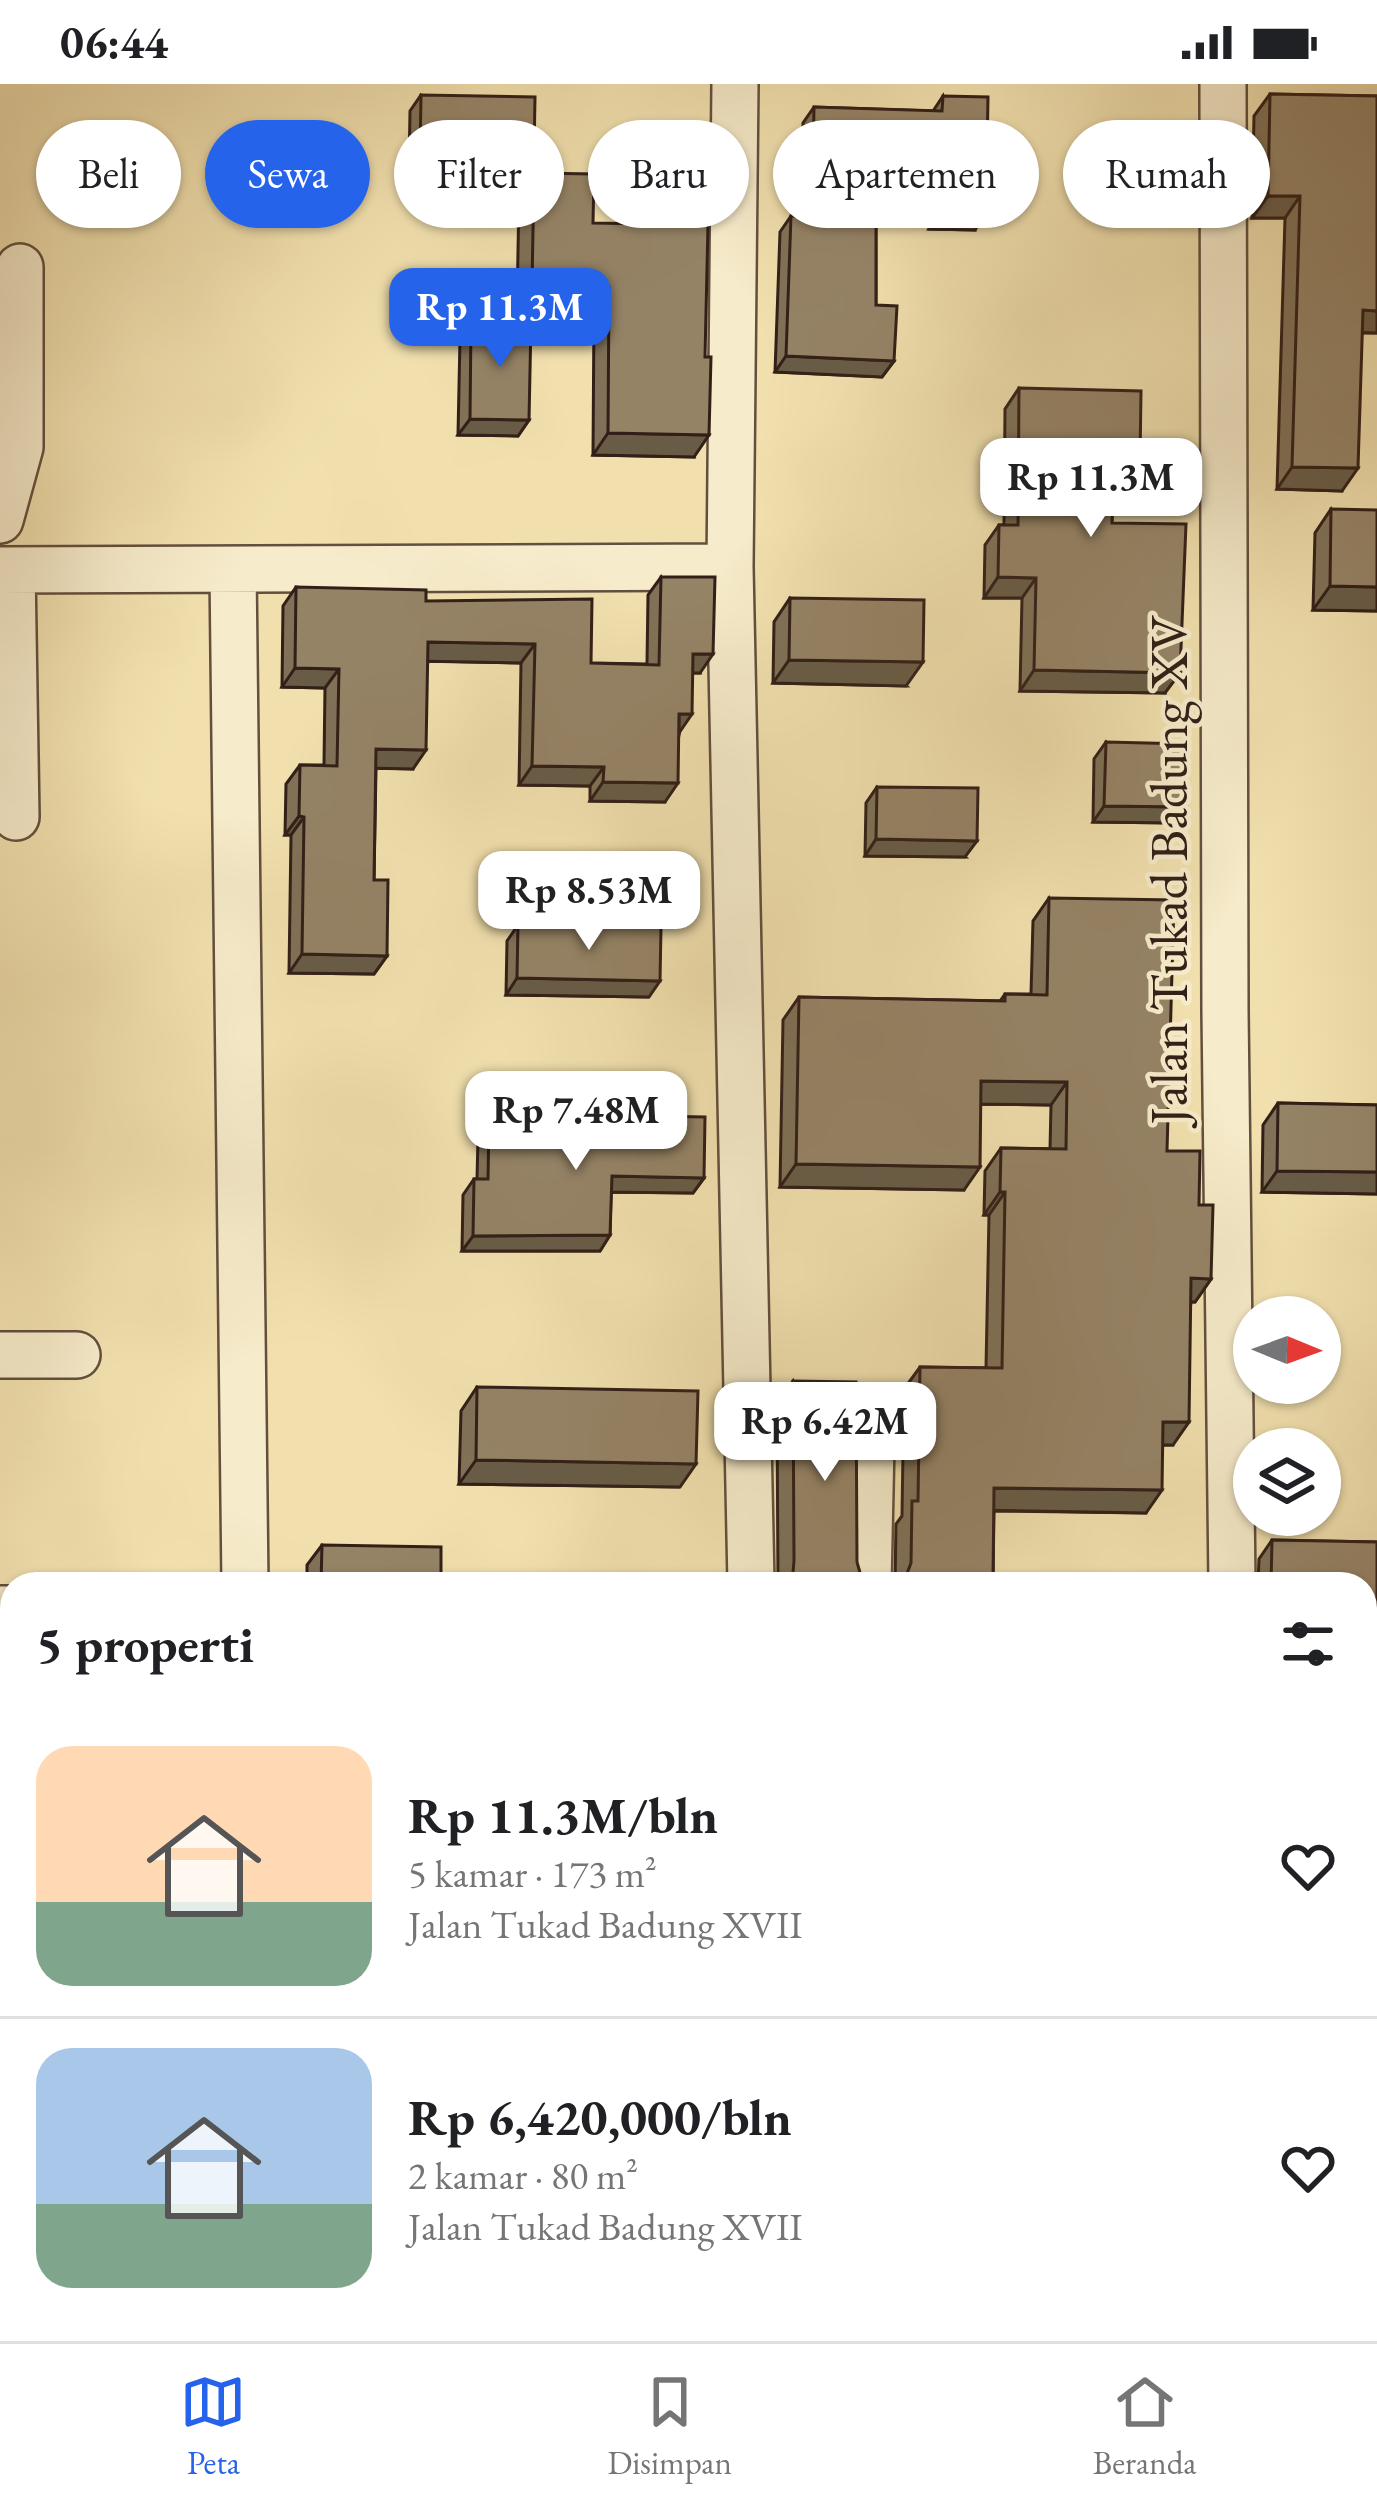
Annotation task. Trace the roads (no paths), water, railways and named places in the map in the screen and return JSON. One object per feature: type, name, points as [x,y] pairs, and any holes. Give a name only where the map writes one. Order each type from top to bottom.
[{"type":"street","points":[[735,84],[730,566],[752,1572]]},
{"type":"street","name":"Jalan Tukad Badung XV","points":[[1223,84],[1232,1572]]},
{"type":"street","points":[[0,520],[20,448],[20,267]]},
{"type":"street","points":[[16,817],[6,570],[730,566]]},
{"type":"street","points":[[233,570],[245,1572]]},
{"type":"street","points":[[0,1355],[77,1355]]},
{"type":"street","points":[[868,1572],[872,1444]]}]
